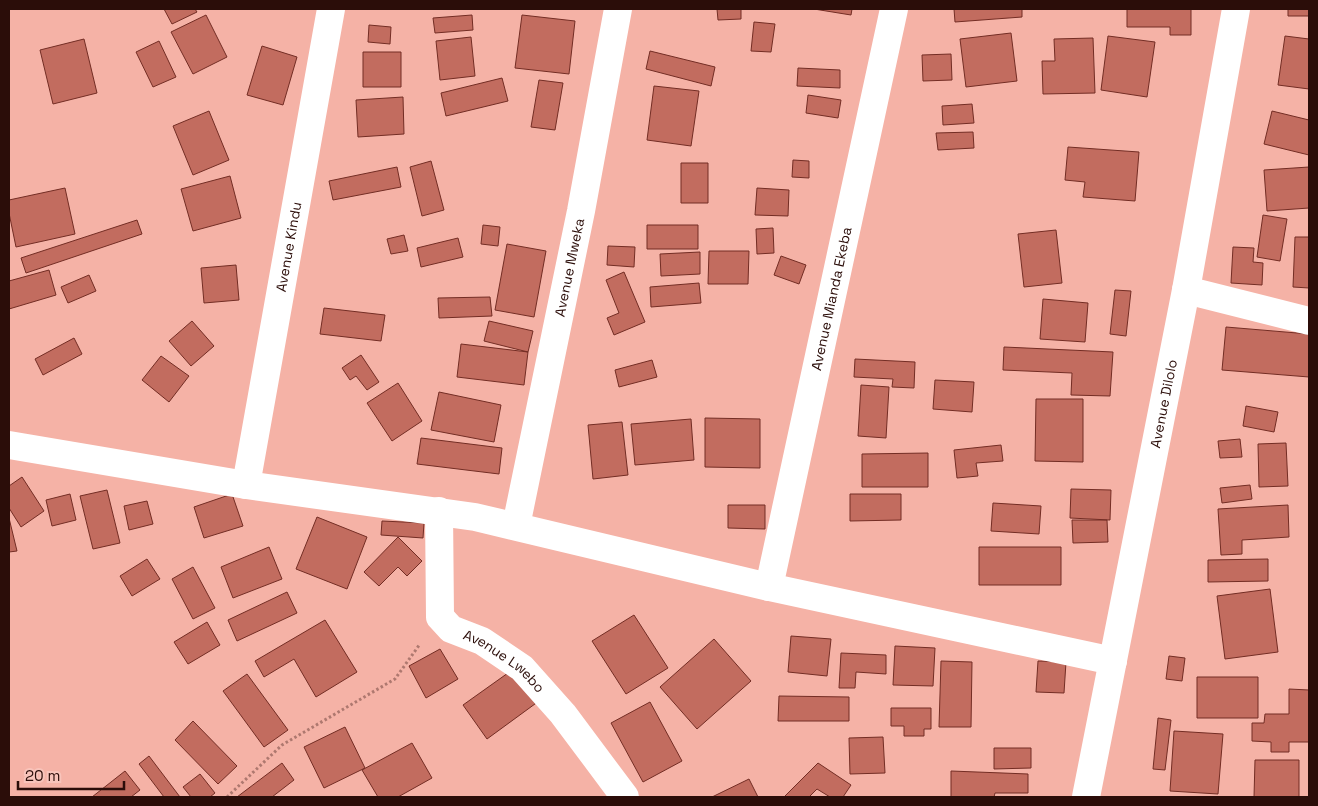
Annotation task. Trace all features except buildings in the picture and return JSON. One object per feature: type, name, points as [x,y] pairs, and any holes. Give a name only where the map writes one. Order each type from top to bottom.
[{"type":"street","name":"Avenue Kindu","points":[[246,485],[332,9]]},
{"type":"street","name":"Avenue Mweka","points":[[516,526],[581,210],[618,9]]},
{"type":"street","name":"Avenue Mianda Ekeba","points":[[769,588],[894,9]]},
{"type":"street","name":"Avenue Dilolo","points":[[1086,797],[1186,290],[1236,9]]},
{"type":"street","points":[[1186,290],[1309,321]]},
{"type":"street","points":[[9,445],[246,485],[439,511],[516,526],[769,588],[1113,661]]},
{"type":"street","points":[[439,511],[440,617]]},
{"type":"street","name":"Avenue Lwebo","points":[[440,617],[452,629],[482,641],[522,668],[563,714],[625,797]]},
{"type":"path","points":[[227,797],[282,745],[395,679],[440,617]]}]
